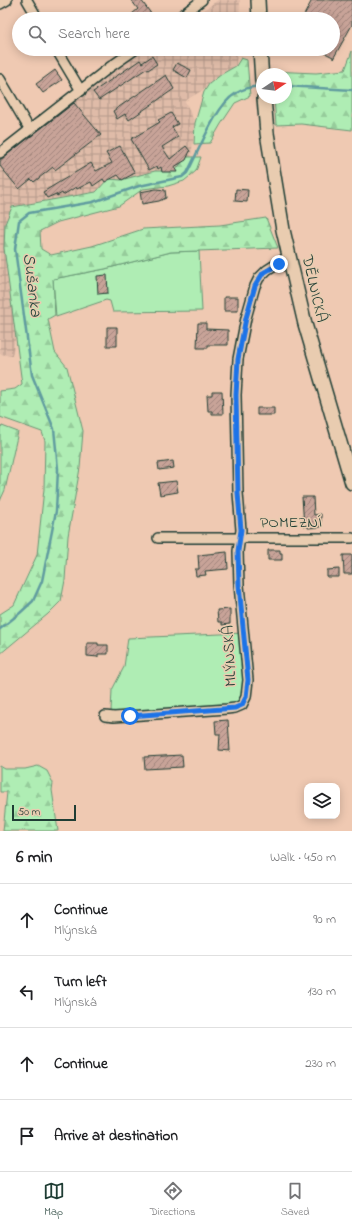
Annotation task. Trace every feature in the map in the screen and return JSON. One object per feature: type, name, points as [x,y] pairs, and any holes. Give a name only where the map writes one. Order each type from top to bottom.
[{"type":"main road","points":[[258,0],[259,12]]},
{"type":"main road","points":[[260,56],[261,68]]},
{"type":"main road","name":"DĚLNICKÁ","points":[[265,104],[282,223],[289,256],[305,324],[352,483]]},
{"type":"street","points":[[0,4],[7,0]]},
{"type":"street","points":[[27,0],[34,12]]},
{"type":"street","points":[[186,12],[202,0]]},
{"type":"street","points":[[60,56],[81,91]]},
{"type":"street","points":[[0,153],[126,56]]},
{"type":"street","points":[[0,79],[30,130]]},
{"type":"street","points":[[240,538],[236,395],[240,352],[246,318],[255,286],[259,278],[267,270],[289,256]]},
{"type":"street","name":"POMEZNÍ","points":[[158,538],[352,538]]},
{"type":"street","name":"MLÝNSKÁ","points":[[105,716],[114,717],[227,709],[242,705],[246,697],[248,680],[239,585],[238,551],[240,538]]},
{"type":"shaded area","points":[[218,0],[240,0],[239,12],[202,12]]},
{"type":"shaded area","points":[[132,56],[237,56],[236,66],[222,74],[206,88],[185,101],[195,123],[191,159],[175,171],[121,180],[108,179],[96,192],[12,207],[7,274],[16,334],[12,356],[0,354],[0,158]]},
{"type":"green space","points":[[352,51],[352,130],[301,124],[276,125],[274,104],[292,104],[292,72],[316,73],[345,70]]},
{"type":"green space","points":[[241,58],[247,60],[250,96],[235,103],[210,143],[194,144],[195,123],[204,92],[209,84],[236,66]]},
{"type":"green space","points":[[186,157],[201,157],[196,171],[184,181],[168,186],[143,189],[119,206],[58,222],[40,231],[41,249],[51,255],[92,246],[143,229],[220,225],[266,218],[278,248],[171,252],[105,269],[53,279],[55,315],[48,319],[55,352],[67,367],[83,431],[80,468],[68,536],[65,580],[61,601],[48,614],[0,654],[0,614],[14,605],[37,555],[44,489],[45,441],[42,432],[0,417],[0,391],[15,389],[22,384],[4,248],[5,224],[12,207],[96,192],[108,179],[121,180],[155,171],[175,171]]},
{"type":"green space","points":[[199,251],[202,311],[113,312],[110,301],[106,300],[56,317],[53,279],[105,269],[171,252]]},
{"type":"green space","points":[[2,426],[18,432],[5,490],[0,501],[0,428]]},
{"type":"green space","points":[[244,633],[248,680],[242,705],[118,717],[111,711],[112,690],[124,667],[128,638]]},
{"type":"green space","points":[[0,766],[5,769],[25,769],[38,766],[47,771],[53,783],[52,790],[58,831],[3,831],[7,792],[0,792]]},
{"type":"building","points":[[131,0],[141,0],[150,12],[134,12],[138,9]]},
{"type":"building","points":[[312,0],[352,0],[352,25],[340,46],[340,12],[306,12]]},
{"type":"building","points":[[152,56],[157,64],[148,70],[146,69],[99,100],[93,92],[140,60],[142,63]]},
{"type":"building","points":[[177,63],[191,70],[187,78],[173,70]]},
{"type":"building","points":[[55,70],[62,80],[43,93],[36,84]]},
{"type":"building","points":[[166,75],[174,89],[129,120],[125,114],[117,119],[113,111]]},
{"type":"building","points":[[74,103],[101,135],[55,170],[53,167],[34,182],[31,179],[19,189],[0,166],[0,160]]},
{"type":"building","points":[[171,113],[178,124],[172,127],[178,137],[162,147],[170,159],[186,146],[190,151],[186,160],[174,167],[177,172],[162,172],[161,167],[158,169],[157,166],[149,170],[131,139],[160,122],[158,120]]},
{"type":"building","points":[[120,146],[135,173],[122,180],[118,175],[105,182],[103,179],[93,186],[91,182],[77,189],[76,187],[63,195],[62,193],[57,196],[56,194],[47,198],[43,192],[91,163],[96,171],[112,163],[106,153]]},
{"type":"building","points":[[156,189],[165,190],[166,198],[159,201],[142,204],[140,192]]},
{"type":"building","points":[[236,189],[248,190],[247,202],[235,201]]},
{"type":"building","points":[[107,275],[108,293],[98,294],[97,276]]},
{"type":"building","points":[[224,297],[238,297],[238,311],[224,311]]},
{"type":"building","points":[[198,323],[206,323],[206,329],[228,330],[228,345],[208,345],[208,348],[197,348]]},
{"type":"building","points":[[107,327],[117,327],[117,346],[107,346]]},
{"type":"building","points":[[212,391],[222,391],[223,414],[212,414],[212,411],[208,411],[207,395],[212,395]]},
{"type":"building","points":[[257,408],[274,408],[274,415],[257,415]]},
{"type":"building","points":[[173,461],[174,468],[159,470],[158,463]]},
{"type":"building","points":[[176,481],[178,492],[160,495],[158,483]]},
{"type":"building","points":[[302,497],[313,497],[314,515],[321,514],[321,527],[308,528],[308,526],[304,526]]},
{"type":"building","points":[[268,550],[280,550],[280,553],[282,553],[282,560],[268,560]]},
{"type":"building","points":[[227,552],[228,569],[205,571],[206,575],[196,576],[195,569],[199,569],[198,555]]},
{"type":"building","points":[[343,555],[352,555],[352,574],[344,574]]},
{"type":"building","points":[[339,569],[339,577],[327,577],[327,570]]},
{"type":"building","points":[[230,609],[230,624],[222,625],[222,622],[218,622],[217,610]]},
{"type":"building","points":[[87,643],[108,645],[108,654],[98,654],[98,657],[87,656]]},
{"type":"building","points":[[228,720],[230,751],[219,750],[220,734],[216,734],[215,721]]},
{"type":"building","points":[[182,755],[183,767],[145,769],[144,757]]},
{"type":"waterway","name":"Sušanka","points":[[0,629],[33,601],[42,581],[56,511],[58,469],[54,429],[32,375],[15,249],[19,221],[29,213],[93,202],[139,186],[182,177],[187,173],[208,130],[221,108],[228,100],[241,90],[256,86]]},
{"type":"waterway","name":"Sušanka","points":[[292,86],[352,90]]},
{"type":"route","points":[[130,716],[235,708],[242,705],[248,691],[239,585],[238,544],[241,530],[238,493],[236,395],[238,359],[246,318],[255,286],[263,273],[279,264]]}]
